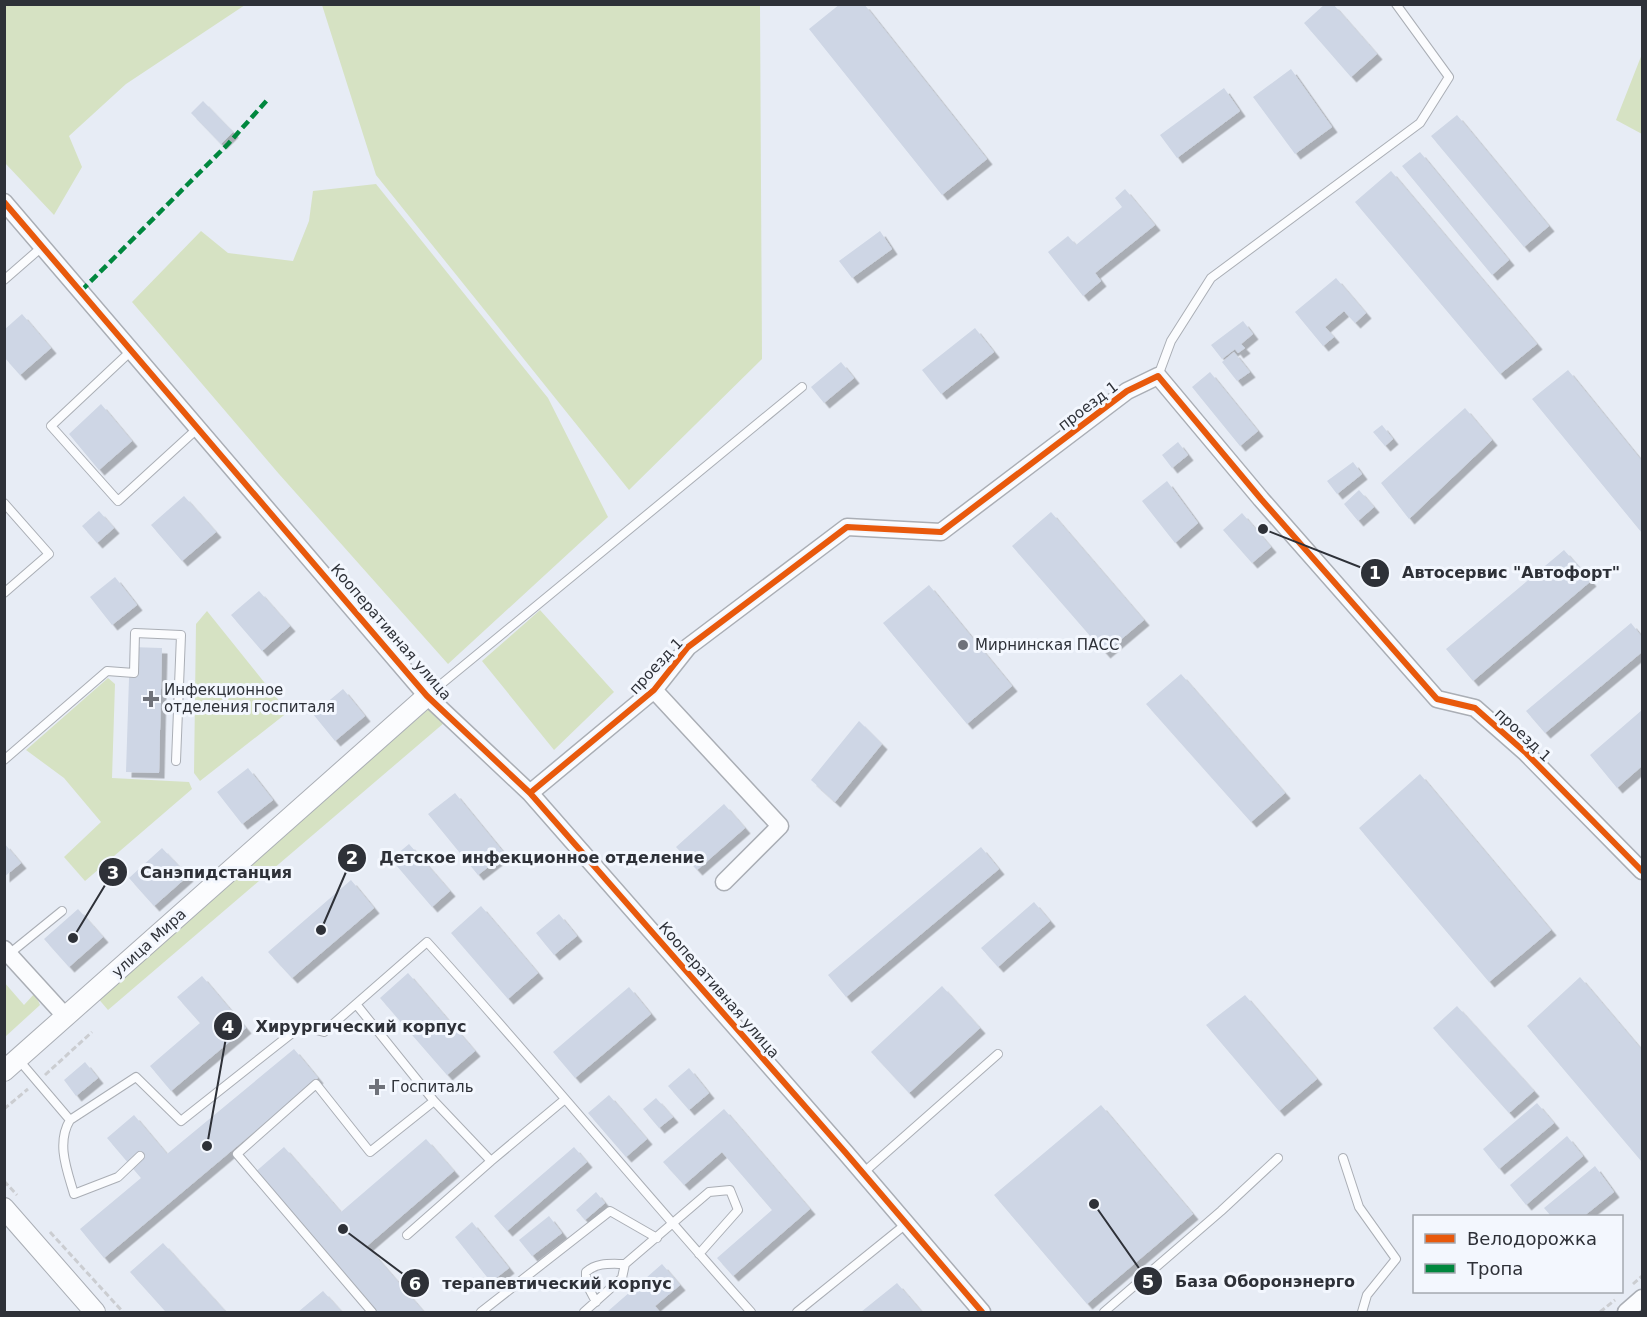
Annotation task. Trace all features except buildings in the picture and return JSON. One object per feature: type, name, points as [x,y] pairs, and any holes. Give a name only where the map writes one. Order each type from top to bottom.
[{"type":"street","name":"Кооперативная улица","points":[[4,202],[427,696],[530,793],[982,1312]]},
{"type":"street","name":"проезд 1","points":[[530,793],[654,690],[688,647],[847,527],[941,532],[1127,391],[1158,376],[1261,499],[1437,699],[1475,708],[1525,752],[1642,871]]},
{"type":"street","points":[[654,690],[780,826],[724,882]]},
{"type":"street","name":"улица Мира","points":[[11,1065],[427,696]]},
{"type":"street","points":[[7,951],[66,1017]]},
{"type":"street","points":[[12,1203],[95,1312]]},
{"type":"street","points":[[1626,1312],[1642,1298]]},
{"type":"lane","points":[[1158,376],[1171,341],[1211,278],[1420,123],[1449,77],[1396,4]]},
{"type":"lane","points":[[4,280],[43,246]]},
{"type":"lane","points":[[131,351],[51,426],[118,501],[198,428]]},
{"type":"lane","points":[[427,696],[802,387]]},
{"type":"lane","points":[[4,503],[49,554],[4,593]]},
{"type":"lane","points":[[4,760],[107,671],[134,673],[135,633],[181,635],[176,761]]},
{"type":"lane","points":[[7,951],[62,911]]},
{"type":"lane","points":[[140,1156],[118,1177],[74,1194],[63,1159],[64,1131],[70,1120],[136,1077],[181,1120],[301,1026],[324,1032],[427,942],[502,1024],[564,1100],[751,1312]]},
{"type":"lane","points":[[356,1004],[434,1101],[491,1161]]},
{"type":"lane","points":[[863,1173],[998,1053]]},
{"type":"lane","points":[[11,1065],[37,1082],[70,1120]]},
{"type":"lane","points":[[372,1312],[237,1154],[316,1084],[370,1152],[434,1101]]},
{"type":"lane","points":[[407,1235],[564,1100]]},
{"type":"lane","points":[[1104,1312],[1221,1211],[1278,1158]]},
{"type":"lane","points":[[1344,1158],[1359,1207],[1396,1259],[1366,1295],[1362,1312]]},
{"type":"lane","points":[[584,1312],[622,1278],[625,1264],[709,1192],[730,1190],[738,1210],[699,1254]]},
{"type":"lane","points":[[481,1312],[610,1211],[657,1238]]},
{"type":"lane","points":[[797,1312],[906,1224]]},
{"type":"lane","points":[[596,1302],[586,1283],[586,1272],[592,1266],[600,1264],[625,1264]]},
{"type":"path","points":[[4,1110],[92,1032]]},
{"type":"path","points":[[4,1181],[12,1203]]},
{"type":"path","points":[[44,1225],[123,1312]]},
{"type":"green space","points":[[5,4],[245,5],[126,84],[69,136],[82,167],[54,215],[5,163]]},
{"type":"green space","points":[[322,5],[760,5],[762,359],[629,490],[376,175]]},
{"type":"green space","points":[[1642,54],[1642,134],[1616,120]]},
{"type":"green space","points":[[376,184],[548,398],[608,517],[448,664],[279,474],[132,302],[201,231],[228,253],[293,261],[309,221],[313,191]]},
{"type":"green space","points":[[540,610],[614,692],[554,750],[482,661]]},
{"type":"green space","points":[[207,611],[288,712],[200,781],[194,773],[196,624]]},
{"type":"green space","points":[[108,678],[115,684],[112,778],[189,782],[192,789],[85,881],[64,857],[101,822],[64,778],[26,750]]},
{"type":"green space","points":[[438,701],[451,717],[108,1010],[96,996]]},
{"type":"green space","points":[[4,982],[24,1005],[35,993],[40,1005],[5,1037]]},
{"type":"marked path","points":[[81,291],[228,144],[269,98]]},
{"type":"cycle path","points":[[4,202],[427,696],[530,793],[982,1312]]},
{"type":"cycle path","points":[[530,793],[654,690],[688,647],[847,527],[941,532],[1127,391],[1158,376],[1261,499],[1437,699],[1475,708],[1525,752],[1642,871]]},
{"type":"place","name":"Автосервис \"Автофорт\"","points":[[1263,529]]},
{"type":"place","name":"Мирнинская ПАСС","points":[[963,645]]},
{"type":"place","name":"Инфекционное отделения госпиталя","points":[[151,699]]},
{"type":"place","name":"Детское инфекционное отделение","points":[[321,930]]},
{"type":"place","name":"Санэпидстанция","points":[[73,938]]},
{"type":"place","name":"Госпиталь","points":[[377,1087]]},
{"type":"place","name":"Хирургический корпус","points":[[207,1146]]},
{"type":"place","name":"База Оборонэнерго","points":[[1094,1204]]},
{"type":"place","name":"терапевтический корпус","points":[[343,1229]]}]
